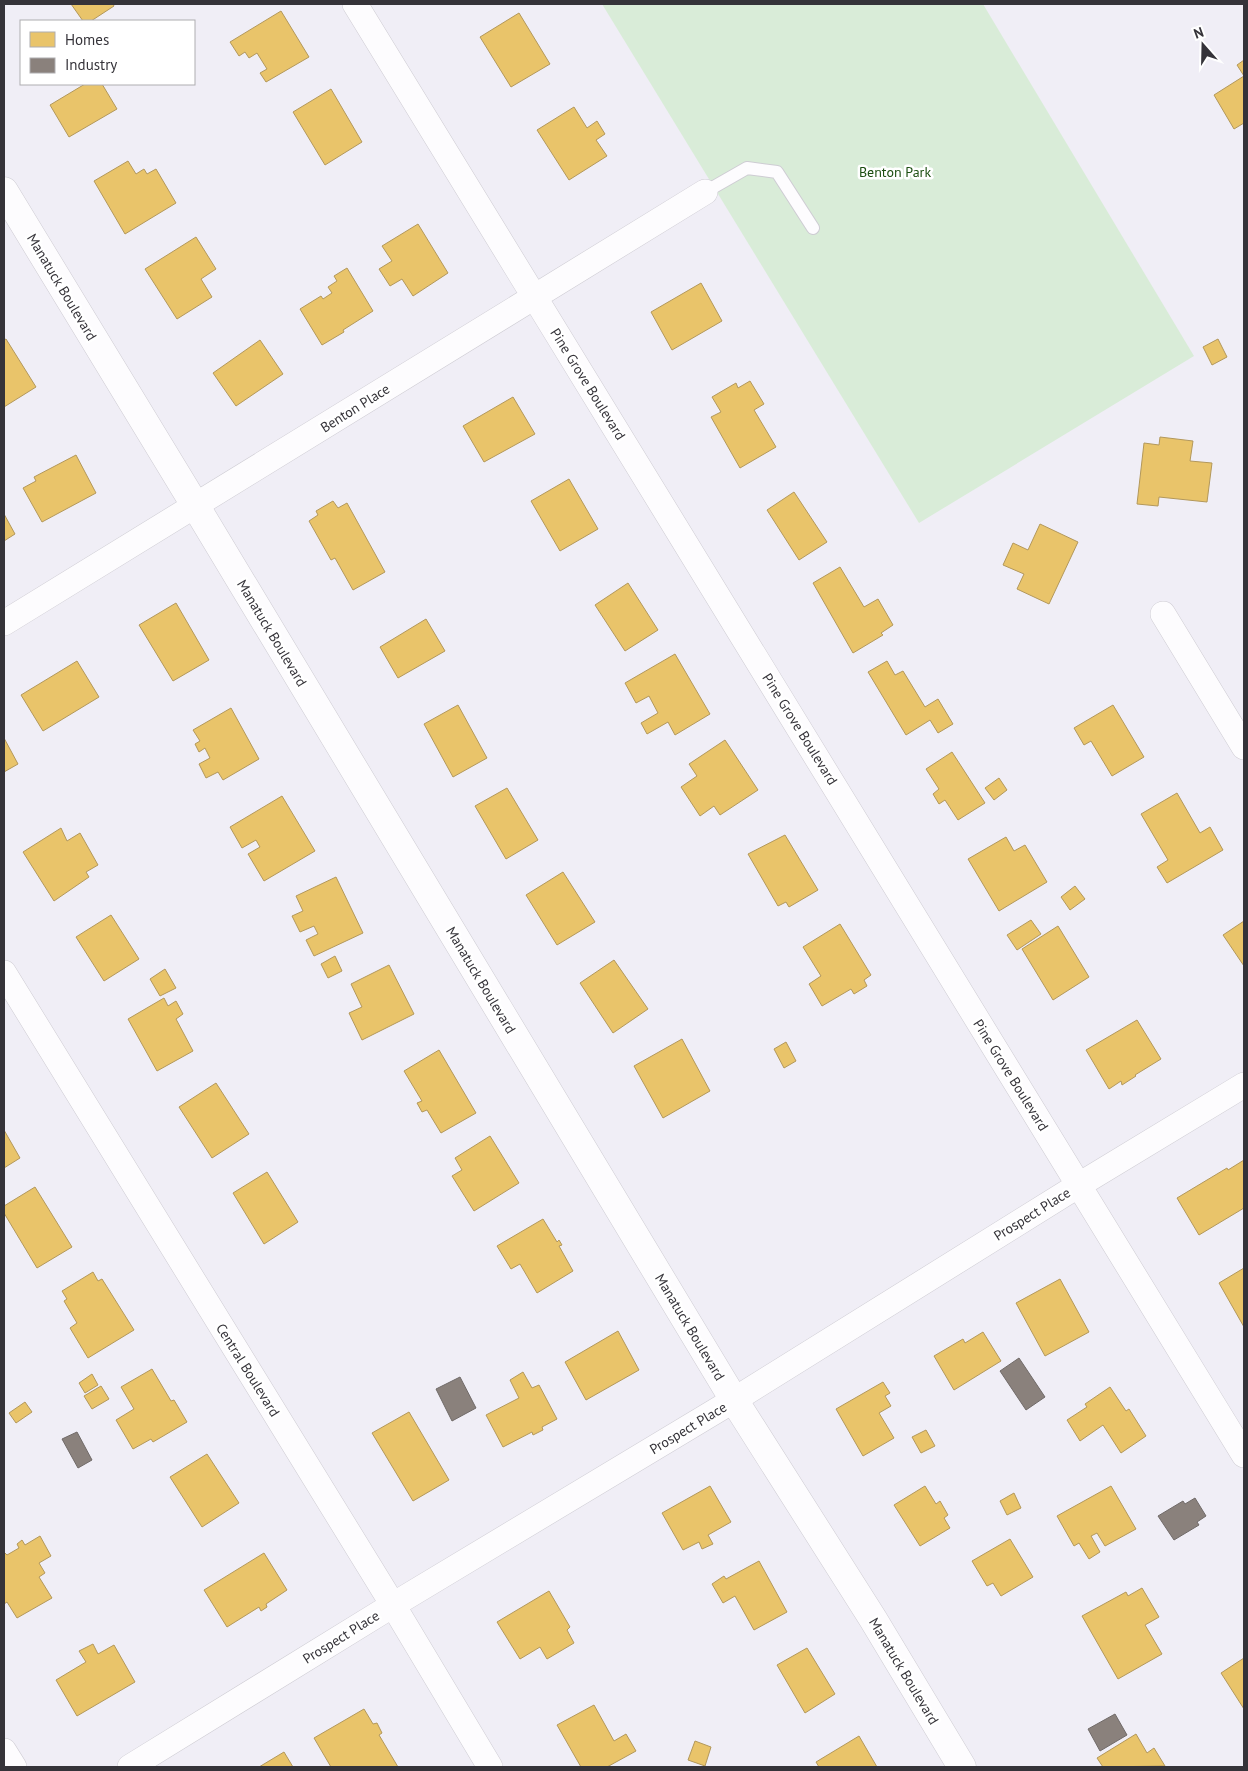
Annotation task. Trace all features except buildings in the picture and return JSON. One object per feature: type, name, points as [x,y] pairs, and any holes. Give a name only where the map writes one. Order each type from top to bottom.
[{"type":"street","name":"Pine Grove Boulevard","points":[[355,4],[1244,1455]]},
{"type":"street","name":"Manatuck Boulevard","points":[[4,191],[734,1400],[873,1619],[962,1767]]},
{"type":"street","name":"Benton Place","points":[[4,623],[705,192]]},
{"type":"street","points":[[1163,614],[1244,747]]},
{"type":"street","name":"Central Boulevard","points":[[4,974],[393,1605],[490,1767]]},
{"type":"street","name":"Prospect Place","points":[[130,1767],[393,1605],[734,1400],[1079,1185],[1244,1086]]},
{"type":"street","points":[[4,1750],[14,1767]]},
{"type":"lane","points":[[705,192],[747,168],[777,172],[813,228]]},
{"type":"green space","name":"Benton Park","points":[[602,4],[983,4],[1194,356],[919,523]]}]
